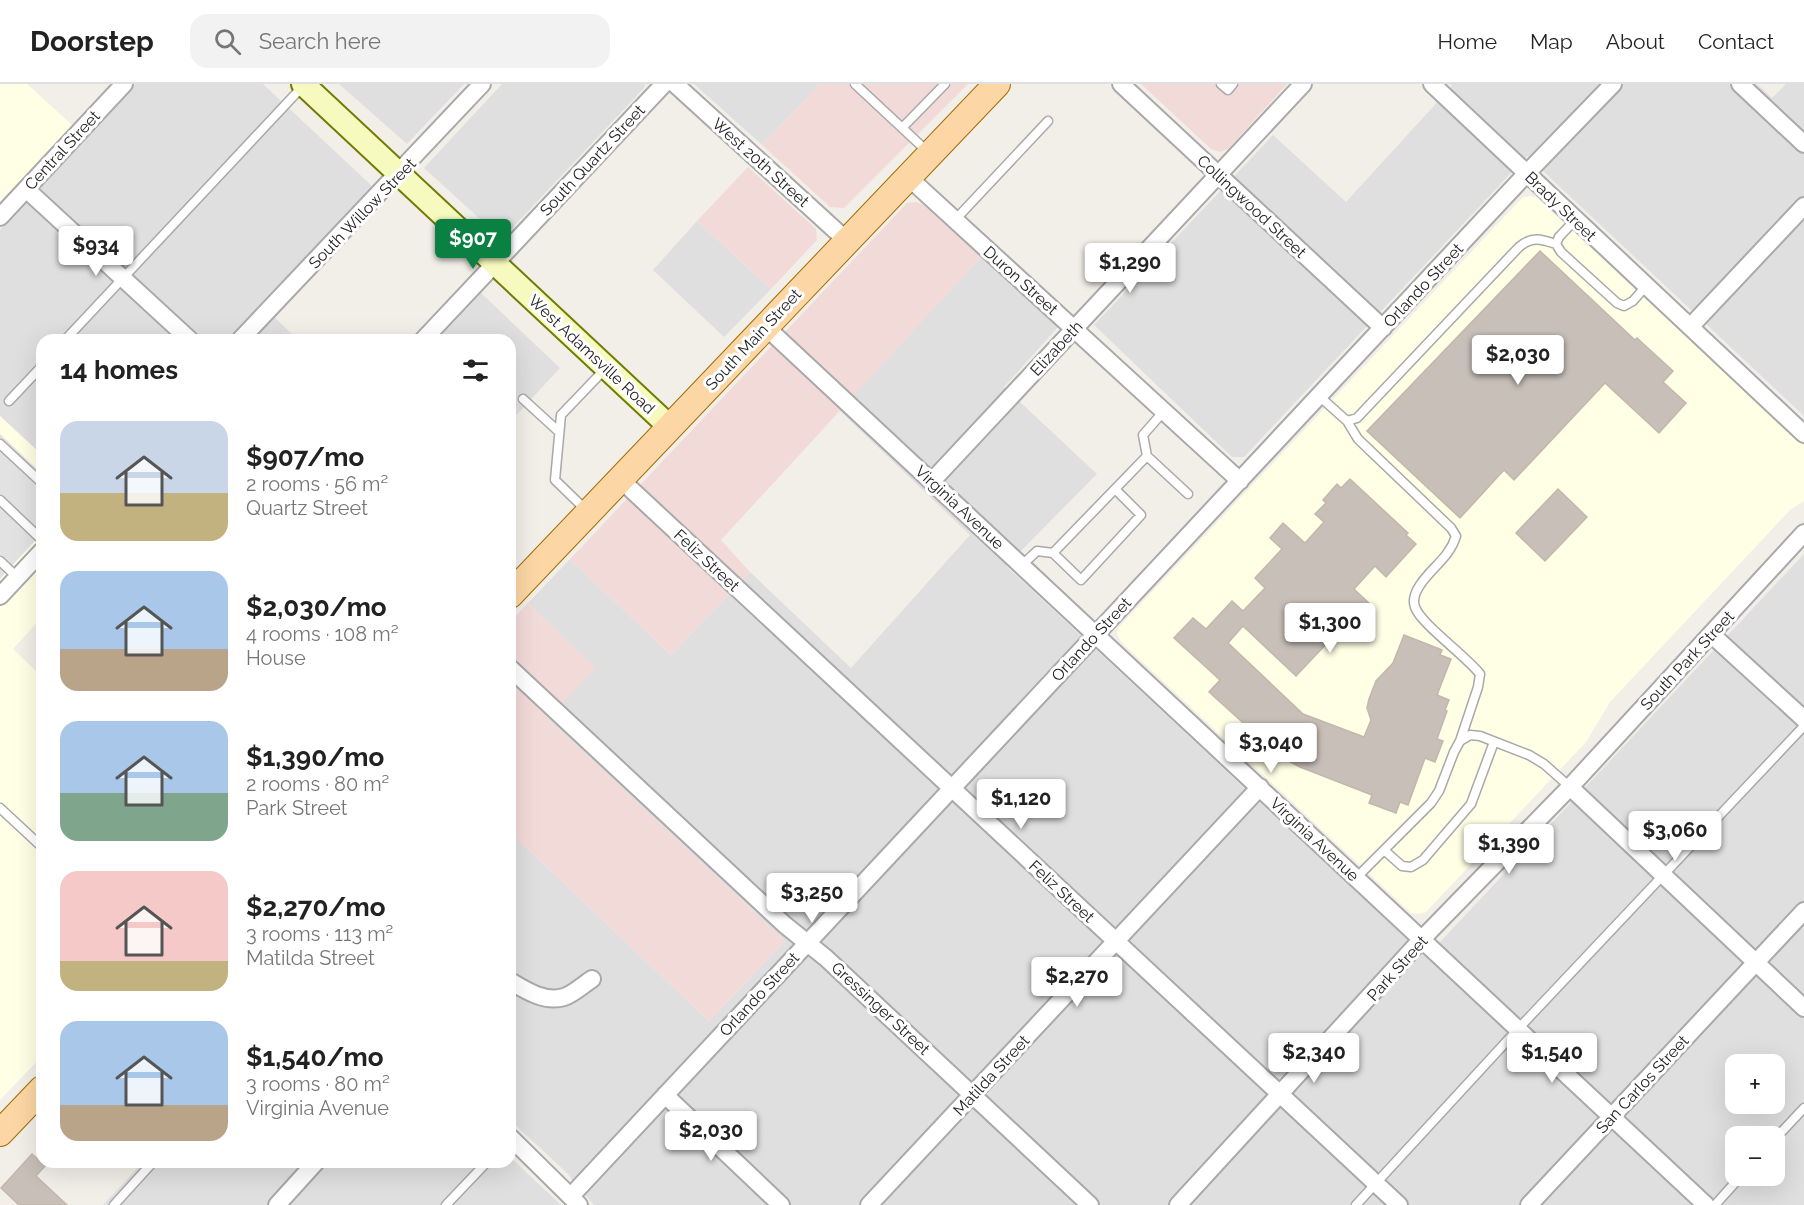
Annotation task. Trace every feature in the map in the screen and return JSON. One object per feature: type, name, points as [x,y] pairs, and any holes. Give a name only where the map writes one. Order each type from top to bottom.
[{"type":"main road","name":"South Main Street","points":[[516,589],[997,84]]},
{"type":"main road","points":[[0,1133],[36,1095]]},
{"type":"street","name":"Central Street","points":[[0,217],[124,84]]},
{"type":"street","name":"West Adamsville Road","points":[[304,84],[670,427]]},
{"type":"street","name":"South Willow Street","points":[[246,334],[482,84]]},
{"type":"street","name":"South Quartz Street","points":[[429,334],[664,84]]},
{"type":"street","name":"West 20th Street","points":[[675,84],[846,240]]},
{"type":"street","name":"Collingwood Street","points":[[1121,84],[1383,328]]},
{"type":"street","name":"Brady Street","points":[[1432,84],[1804,434]]},
{"type":"street","name":"Orlando Street","points":[[575,1200],[665,1095],[1527,173],[1613,84]]},
{"type":"street","name":"Elizabeth","points":[[932,481],[1301,85]]},
{"type":"street","points":[[1745,86],[1804,144]]},
{"type":"street","name":"Duron Street","points":[[907,176],[1240,481]]},
{"type":"street","points":[[26,189],[184,334]]},
{"type":"street","points":[[1690,327],[1804,206]]},
{"type":"street","name":"Virginia Avenue","points":[[765,326],[1706,1205]]},
{"type":"street","name":"Feliz Street","points":[[620,479],[1399,1205]]},
{"type":"street","name":"South Park Street","points":[[1570,787],[1804,534]]},
{"type":"street","points":[[0,596],[36,558]]},
{"type":"street","points":[[1711,634],[1804,719]]},
{"type":"street","name":"Gressinger Street","points":[[516,674],[785,925],[826,958],[1090,1205]]},
{"type":"street","name":"Matilda Street","points":[[869,1205],[1260,787]]},
{"type":"street","points":[[1570,787],[1804,1008]]},
{"type":"street","name":"Park Street","points":[[1178,1205],[1422,939],[1570,787]]},
{"type":"street","name":"San Carlos Street","points":[[1529,1205],[1804,911]]},
{"type":"street","points":[[516,985],[545,998],[564,997],[592,979]]},
{"type":"street","points":[[665,1095],[781,1205]]},
{"type":"street","points":[[516,1144],[575,1200]]},
{"type":"street","points":[[277,1205],[311,1168]]},
{"type":"lane","points":[[71,334],[304,84]]},
{"type":"lane","points":[[855,84],[929,153]]},
{"type":"lane","points":[[902,128],[945,84]]},
{"type":"lane","points":[[1221,84],[1228,90],[1233,84]]},
{"type":"lane","points":[[956,220],[1048,121]]},
{"type":"lane","points":[[1556,244],[1559,237],[1575,220]]},
{"type":"lane","points":[[1347,421],[1357,418],[1528,240],[1538,238],[1556,244],[1561,252],[1617,303],[1624,306],[1633,301],[1646,286]]},
{"type":"lane","points":[[588,513],[555,480],[558,431],[561,415],[606,367]]},
{"type":"lane","points":[[9,401],[36,372]]},
{"type":"lane","points":[[1319,396],[1347,421],[1358,439],[1451,528],[1456,536],[1453,546],[1420,584],[1415,593],[1415,607],[1425,621],[1472,663],[1480,674],[1478,687],[1460,741],[1435,797],[1357,878]]},
{"type":"lane","points":[[523,399],[558,431]]},
{"type":"lane","points":[[1164,411],[1143,435],[1147,456],[1188,494]]},
{"type":"lane","points":[[0,444],[36,477]]},
{"type":"lane","points":[[1053,554],[1147,456]]},
{"type":"lane","points":[[1022,565],[1037,551],[1053,554],[1081,580],[1142,515],[1115,489]]},
{"type":"lane","points":[[0,500],[36,534]]},
{"type":"lane","points":[[0,561],[18,578]]},
{"type":"lane","points":[[1356,1205],[1518,1029],[1804,726]]},
{"type":"lane","points":[[1460,741],[1470,735],[1480,736],[1537,760],[1570,787]]},
{"type":"lane","points":[[1384,850],[1402,866],[1411,867],[1423,860],[1471,804],[1494,742]]},
{"type":"lane","points":[[0,808],[36,841]]},
{"type":"lane","points":[[1785,1128],[1804,1107]]},
{"type":"lane","points":[[114,1205],[148,1168]]},
{"type":"lane","points":[[446,1205],[481,1168]]},
{"type":"lane","points":[[1715,1205],[1732,1186]]},
{"type":"shaded area","points":[[0,84],[27,84],[72,125],[0,202]]},
{"type":"shaded area","points":[[135,84],[263,84],[372,186],[262,305],[292,334],[36,334],[36,449],[0,416],[0,230]]},
{"type":"shaded area","points":[[339,84],[464,84],[407,144]]},
{"type":"shaded area","points":[[502,84],[645,84],[644,88],[502,239],[424,168]]},
{"type":"shaded area","points":[[694,84],[820,84],[762,145]]},
{"type":"shaded area","points":[[820,84],[968,84],[844,208],[830,207],[762,145]]},
{"type":"shaded area","points":[[1141,84],[1287,84],[1228,149],[1220,152],[1211,149]]},
{"type":"shaded area","points":[[1450,84],[1757,84],[1772,98],[1786,84],[1804,84],[1804,416],[1527,156],[1244,457],[1232,457],[1094,325],[1273,135],[1346,202],[1452,86]]},
{"type":"shaded area","points":[[748,167],[816,229],[817,240],[771,289],[697,221]]},
{"type":"shaded area","points":[[1529,196],[1537,198],[1804,446],[1804,501],[1790,510],[1610,702],[1586,742],[1426,912],[1411,913],[1121,642],[1117,634],[1118,628],[1522,198]]},
{"type":"shaded area","points":[[916,202],[925,205],[982,256],[721,540],[750,572],[671,655],[570,559],[907,203]]},
{"type":"shaded area","points":[[697,221],[771,289],[724,337],[653,270]]},
{"type":"shaded area","points":[[982,256],[1058,327],[1004,387],[1097,474],[1006,566],[1426,957],[1804,554],[1804,1205],[594,1205],[567,1173],[516,1126],[516,838],[709,1021],[785,941],[547,718],[595,668],[528,603],[570,559],[671,655],[750,572],[851,668],[970,535],[839,410]]},
{"type":"shaded area","points":[[481,293],[560,368],[516,416],[516,334],[443,334]]},
{"type":"shaded area","points":[[0,416],[36,449],[36,624],[13,649],[36,671],[36,1062],[0,1100]]},
{"type":"shaded area","points":[[0,434],[36,468],[36,540],[0,579]]},
{"type":"shaded area","points":[[528,603],[596,668],[547,718],[785,941],[709,1021],[516,838],[516,616]]},
{"type":"shaded area","points":[[516,1163],[561,1205],[103,1205],[137,1168],[516,1168]]},
{"type":"building","points":[[1540,251],[1635,340],[1637,338],[1673,371],[1663,382],[1686,403],[1659,433],[1605,383],[1514,480],[1504,470],[1460,518],[1367,431]]},
{"type":"building","points":[[1350,479],[1408,533],[1406,535],[1416,544],[1386,577],[1375,566],[1354,589],[1371,605],[1351,626],[1347,622],[1296,676],[1243,626],[1228,643],[1303,714],[1364,737],[1371,720],[1367,708],[1376,681],[1393,663],[1404,635],[1442,650],[1440,655],[1451,659],[1437,695],[1449,700],[1437,739],[1443,741],[1435,762],[1425,758],[1408,805],[1400,802],[1396,813],[1369,803],[1372,795],[1300,767],[1281,757],[1209,692],[1220,680],[1174,638],[1193,618],[1206,629],[1232,601],[1243,611],[1265,588],[1255,578],[1282,549],[1270,538],[1283,523],[1305,543],[1324,522],[1315,514],[1326,503],[1323,500],[1337,484],[1341,488]]},
{"type":"building","points":[[1558,489],[1587,517],[1545,561],[1516,533]]},
{"type":"building","points":[[32,1154],[36,1158],[36,1168],[43,1168],[36,1176],[67,1205],[19,1205],[1,1188]]}]
